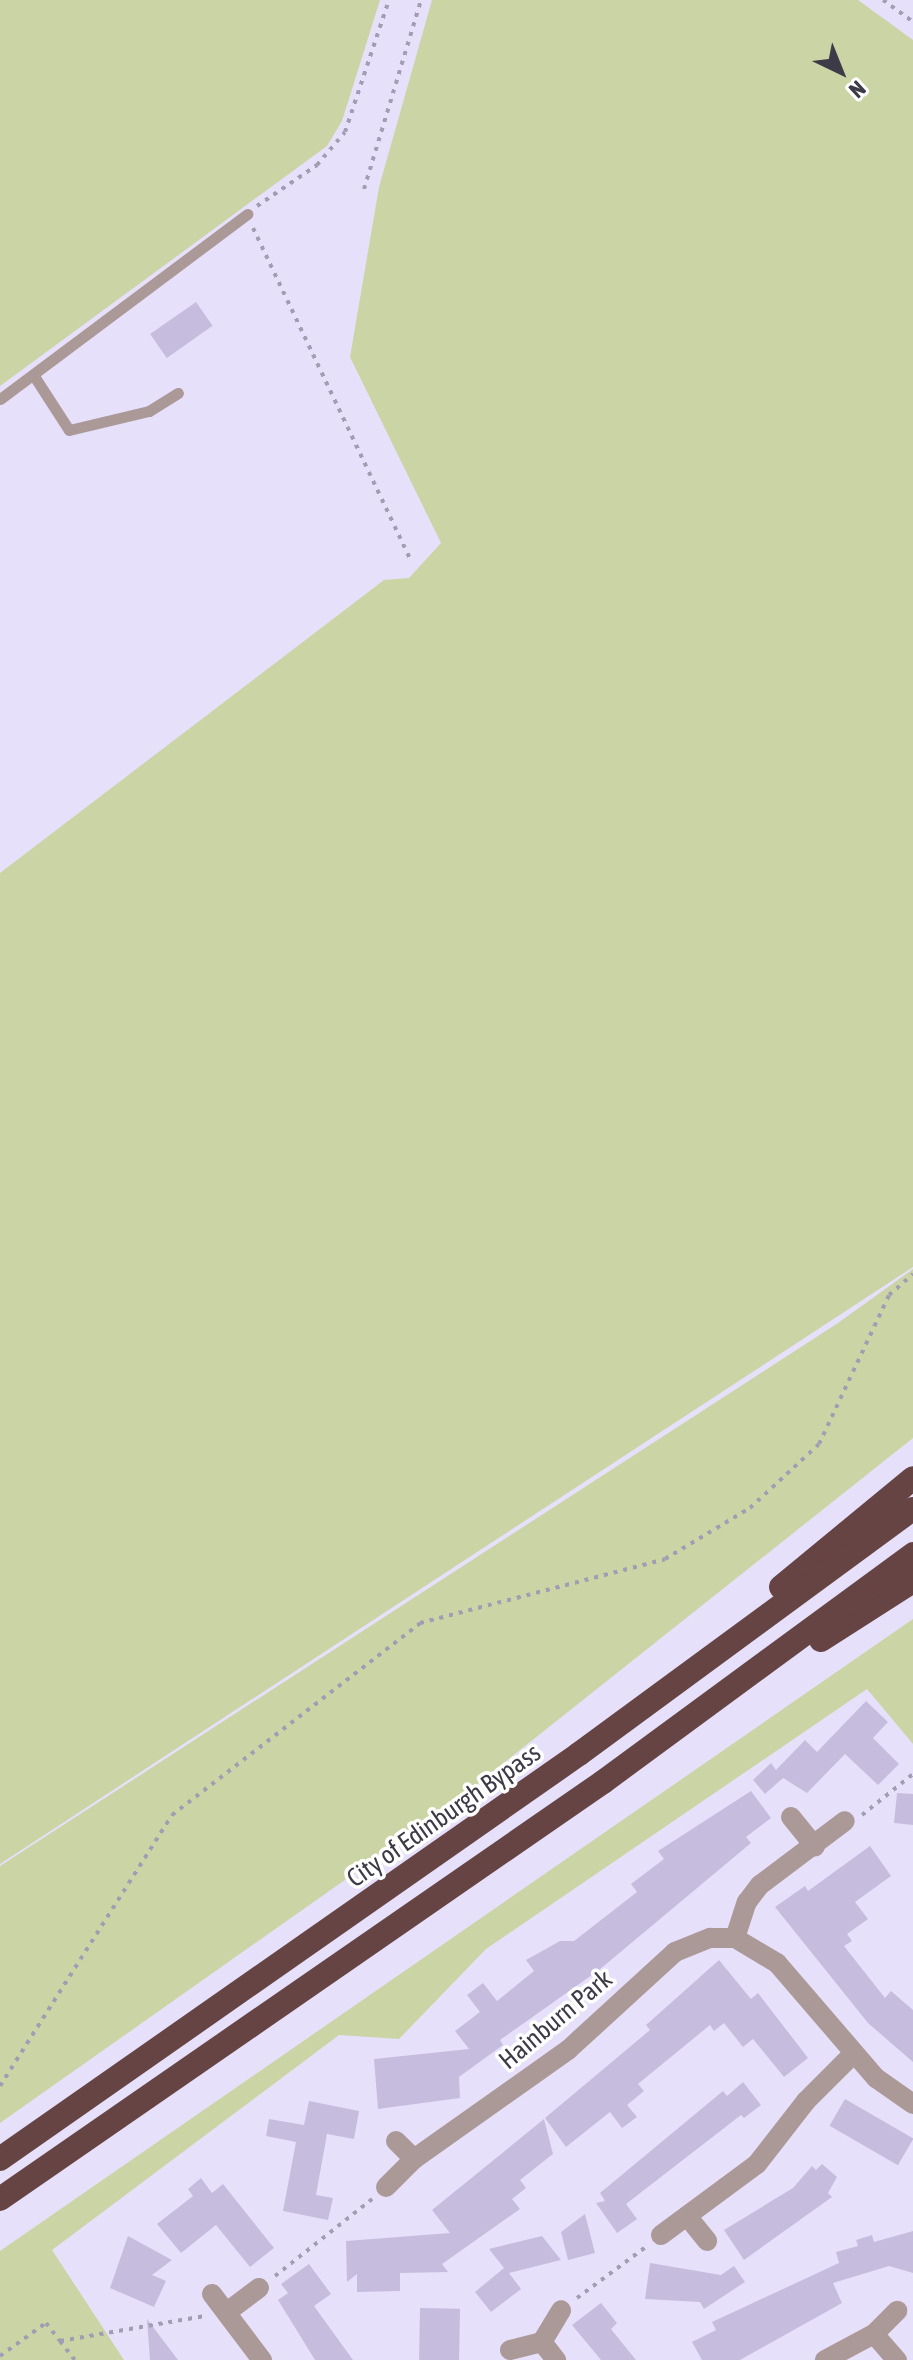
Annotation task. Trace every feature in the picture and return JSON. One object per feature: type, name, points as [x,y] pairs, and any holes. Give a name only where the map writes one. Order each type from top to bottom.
[{"type":"highway","points":[[579,1754],[913,1478]]},
{"type":"highway","name":"City of Edinburgh Bypass","points":[[0,2159],[579,1754],[913,1509]]},
{"type":"highway","points":[[0,2199],[603,1782],[913,1554]]},
{"type":"highway","points":[[603,1782],[913,1581]]},
{"type":"street","points":[[791,1817],[815,1847]]},
{"type":"street","points":[[845,1821],[815,1847],[760,1885],[747,1902],[735,1938],[777,1963],[876,2078],[913,2104]]},
{"type":"street","name":"Hainburn Park","points":[[386,2187],[414,2159],[568,2050],[675,1952],[710,1938],[735,1938]]},
{"type":"street","points":[[661,2235],[757,2164],[806,2101],[853,2054]]},
{"type":"street","points":[[396,2141],[414,2159]]},
{"type":"street","points":[[687,2216],[707,2241]]},
{"type":"street","points":[[227,2312],[259,2288]]},
{"type":"street","points":[[212,2294],[262,2360]]},
{"type":"street","points":[[510,2350],[542,2342],[561,2310]]},
{"type":"street","points":[[825,2360],[874,2334],[897,2311]]},
{"type":"street","points":[[874,2334],[897,2360]]},
{"type":"street","points":[[542,2342],[556,2360]]},
{"type":"lane","points":[[0,399],[247,214]]},
{"type":"lane","points":[[34,376],[69,430],[149,411],[178,393]]},
{"type":"path","points":[[389,0],[345,132],[317,165],[247,214],[410,559]]},
{"type":"path","points":[[364,189],[421,0]]},
{"type":"path","points":[[883,0],[913,22]]},
{"type":"path","points":[[0,2086],[172,1815],[420,1623],[665,1559],[750,1508],[819,1444],[889,1295],[913,1274]]},
{"type":"path","points":[[845,1821],[860,1816],[913,1774]]},
{"type":"path","points":[[259,2288],[386,2187]]},
{"type":"path","points":[[561,2310],[661,2235]]},
{"type":"path","points":[[60,2341],[227,2312]]},
{"type":"path","points":[[0,2356],[46,2323],[75,2360]]},
{"type":"green space","points":[[0,0],[380,0],[342,121],[327,146],[0,386]]},
{"type":"green space","points":[[432,0],[858,0],[913,40],[913,1267],[0,1864],[0,873],[384,580],[409,578],[441,543],[350,357],[379,187]]},
{"type":"green space","points":[[913,1269],[913,1438],[447,1808],[0,2123],[0,1866],[838,1323]]},
{"type":"green space","points":[[913,1619],[913,1744],[867,1689],[486,1949],[399,2039],[339,2035],[52,2250],[124,2360],[0,2360],[0,2251]]},
{"type":"building","points":[[196,302],[213,326],[167,358],[150,334]]},
{"type":"building","points":[[866,1701],[888,1722],[873,1738],[899,1764],[878,1785],[845,1754],[807,1793],[783,1778],[765,1794],[753,1780],[771,1763],[776,1770],[805,1740],[817,1752]]},
{"type":"building","points":[[751,1791],[771,1818],[746,1837],[751,1843],[599,1970],[500,2040],[503,2045],[459,2077],[460,2098],[378,2109],[374,2059],[469,2049],[455,2031],[480,2012],[467,1995],[483,1983],[497,2001],[534,1971],[526,1960],[560,1941],[574,1941],[637,1892],[631,1884],[664,1859],[658,1851]]},
{"type":"building","points":[[897,1793],[913,1794],[913,1825],[894,1823]]},
{"type":"building","points":[[870,1846],[891,1876],[855,1902],[868,1919],[847,1934],[852,1941],[844,1946],[885,1998],[891,1991],[913,2010],[913,2062],[868,2023],[775,1907],[805,1886],[808,1891]]},
{"type":"building","points":[[719,1960],[751,1999],[758,1993],[808,2058],[784,2077],[753,2039],[743,2047],[724,2023],[714,2031],[710,2025],[638,2084],[644,2091],[627,2105],[637,2117],[622,2128],[610,2112],[566,2147],[545,2118],[650,2030],[646,2025]]},
{"type":"building","points":[[743,2082],[761,2105],[744,2118],[741,2115],[626,2204],[637,2219],[617,2233],[596,2203],[605,2201],[600,2193],[723,2091],[727,2096]]},
{"type":"building","points":[[845,2099],[913,2138],[898,2165],[830,2126]]},
{"type":"building","points":[[309,2101],[359,2111],[354,2139],[327,2134],[316,2195],[333,2198],[328,2220],[283,2211],[296,2142],[266,2136],[269,2119],[304,2125]]},
{"type":"building","points":[[544,2119],[553,2154],[520,2180],[526,2188],[512,2199],[520,2209],[442,2264],[448,2272],[400,2273],[400,2291],[357,2292],[357,2274],[347,2282],[346,2241],[450,2233],[432,2210]]},
{"type":"building","points":[[822,2164],[837,2177],[828,2193],[832,2197],[744,2260],[724,2230],[793,2188],[812,2166],[816,2170]]},
{"type":"building","points":[[201,2178],[212,2193],[223,2184],[274,2248],[250,2267],[216,2225],[181,2253],[157,2224],[193,2196],[188,2189]]},
{"type":"building","points":[[585,2214],[595,2253],[568,2260],[561,2232]]},
{"type":"building","points":[[913,2231],[913,2273],[889,2266],[833,2283],[842,2303],[740,2360],[702,2360],[692,2342],[716,2330],[712,2322],[839,2263],[836,2252],[858,2246],[856,2240],[872,2235],[874,2242]]},
{"type":"building","points":[[128,2236],[172,2260],[152,2275],[166,2281],[154,2307],[110,2288]]},
{"type":"building","points":[[542,2236],[561,2260],[509,2273],[521,2289],[491,2312],[475,2292],[504,2268],[489,2249]]},
{"type":"building","points":[[650,2263],[721,2275],[734,2266],[745,2282],[704,2309],[700,2302],[645,2299]]},
{"type":"building","points":[[309,2264],[331,2294],[314,2306],[353,2360],[315,2360],[278,2300],[288,2293],[281,2284]]},
{"type":"building","points":[[601,2303],[617,2323],[611,2329],[636,2360],[601,2360],[572,2325]]},
{"type":"building","points":[[420,2308],[460,2309],[459,2360],[419,2360]]},
{"type":"building","points":[[147,2319],[178,2360],[150,2360]]}]
